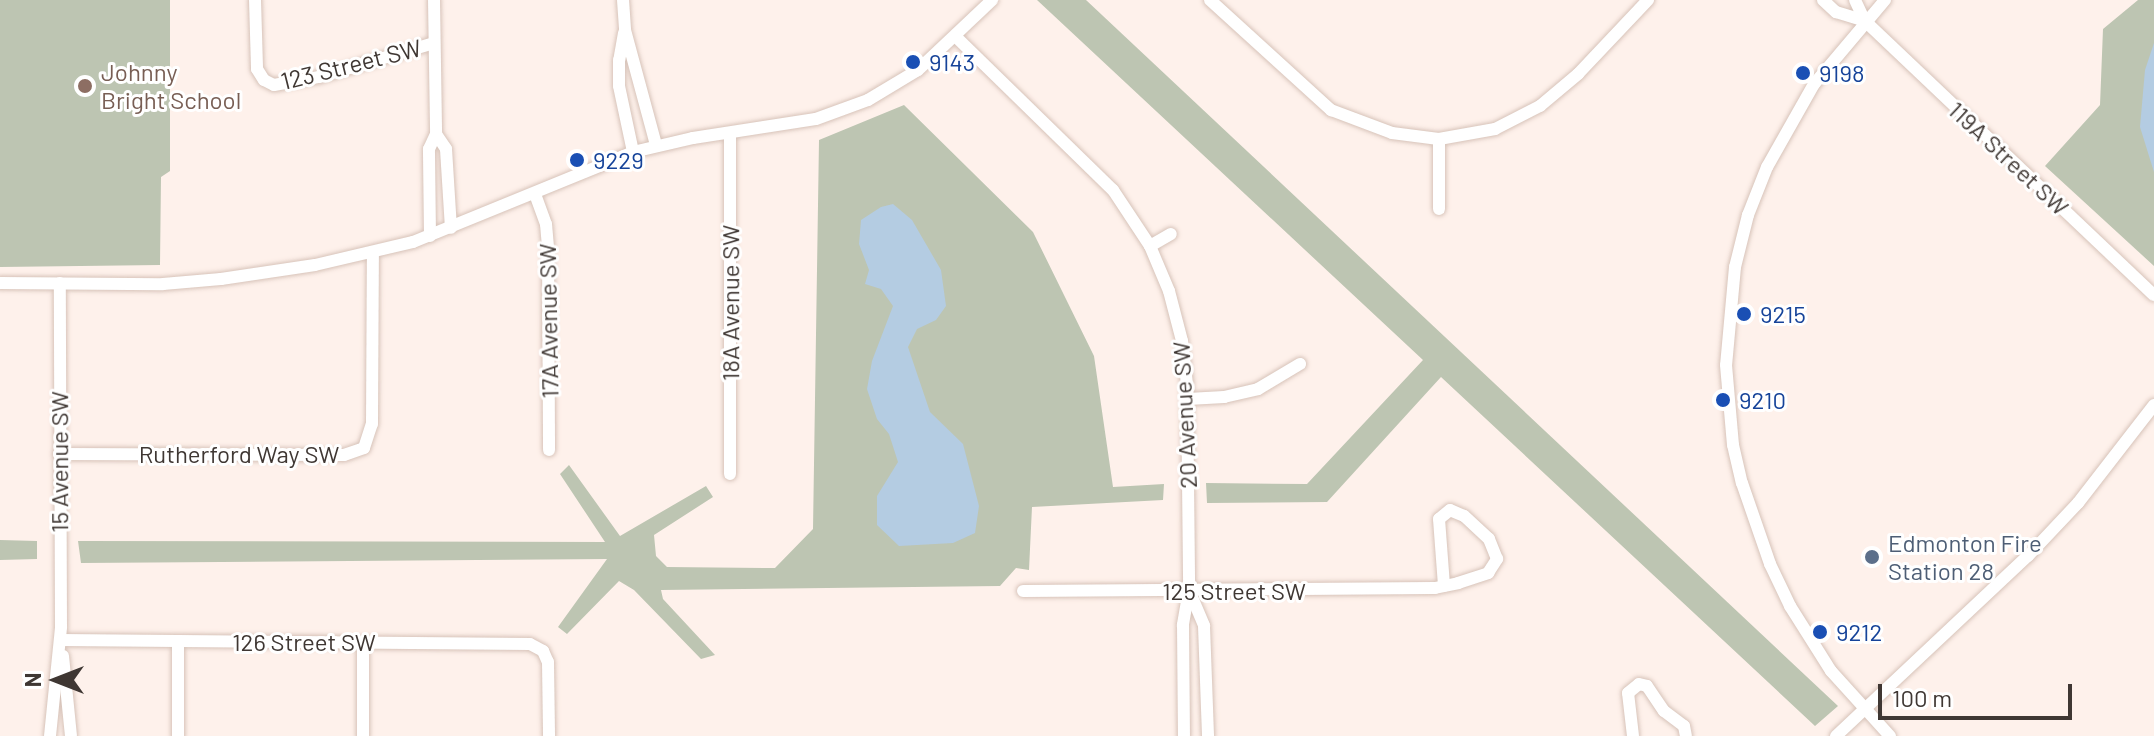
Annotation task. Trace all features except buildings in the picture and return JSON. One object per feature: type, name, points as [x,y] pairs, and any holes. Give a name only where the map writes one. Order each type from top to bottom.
[{"type":"street","name":"123 Street SW","points":[[255,0],[255,61],[259,75],[268,83],[279,85],[319,77],[434,43]]},
{"type":"street","points":[[430,236],[429,149],[436,134],[434,0]]},
{"type":"street","points":[[623,0],[625,30],[656,145]]},
{"type":"street","points":[[0,283],[163,284],[221,279],[373,252],[430,236],[633,152],[656,145],[816,119],[868,100],[918,70],[992,0]]},
{"type":"street","points":[[1210,0],[1331,110],[1377,129],[1439,139],[1495,129],[1540,106],[1578,74],[1648,0]]},
{"type":"street","name":"119A Street SW","points":[[1823,0],[1836,12],[1865,21]]},
{"type":"street","name":"119A Street SW","points":[[1855,0],[1865,21],[2154,295]]},
{"type":"street","points":[[1885,0],[1814,84],[1767,167],[1748,215],[1735,267],[1726,365],[1733,445],[1759,536],[1795,613],[1831,671],[1862,709],[1890,736]]},
{"type":"street","points":[[625,30],[619,60],[619,86],[633,152]]},
{"type":"street","name":"20 Avenue SW","points":[[956,37],[1113,190],[1150,246],[1177,316],[1188,399],[1189,590],[1183,625],[1184,736]]},
{"type":"street","name":"18A Avenue SW","points":[[730,133],[730,474]]},
{"type":"street","points":[[436,134],[446,149],[451,228]]},
{"type":"street","points":[[1439,139],[1439,209]]},
{"type":"street","name":"17A Avenue SW","points":[[535,194],[546,224],[548,248],[549,450]]},
{"type":"street","points":[[1150,246],[1171,234]]},
{"type":"street","name":"Rutherford Way SW","points":[[59,454],[344,455],[364,448],[372,424],[373,252]]},
{"type":"street","name":"15 Avenue SW","points":[[50,736],[60,640],[60,283]]},
{"type":"street","points":[[1188,399],[1224,397],[1258,389],[1300,364]]},
{"type":"street","points":[[1836,736],[2028,556],[2078,503],[2154,405]]},
{"type":"street","name":"125 Street SW","points":[[1023,591],[1411,590],[1444,586],[1488,573],[1497,559],[1489,539],[1464,516],[1450,510],[1439,519],[1444,586]]},
{"type":"street","name":"20 Avenue SW","points":[[1189,590],[1204,626],[1208,736]]},
{"type":"street","name":"15 Avenue SW","points":[[60,640],[70,704],[71,736]]},
{"type":"street","name":"126 Street SW","points":[[60,640],[530,644],[545,653],[549,667],[549,736]]},
{"type":"street","points":[[178,642],[178,736]]},
{"type":"street","points":[[363,643],[363,736]]},
{"type":"street","points":[[1633,736],[1628,693],[1639,684],[1647,686],[1664,711],[1684,726],[1686,736]]},
{"type":"green space","name":"Johnny Bright School","points":[[0,0],[170,0],[170,171],[161,177],[160,265],[0,267]]},
{"type":"green space","points":[[1037,0],[1086,0],[1838,706],[1815,726],[1441,377],[1327,502],[1207,503],[1206,483],[1307,484],[1423,360]]},
{"type":"green space","points":[[2138,0],[2154,0],[2154,266],[2045,166],[2100,105],[2103,29]]},
{"type":"green space","points":[[904,105],[1033,232],[1094,356],[1113,487],[1164,484],[1163,500],[1032,507],[1029,570],[1016,568],[1000,586],[661,590],[663,599],[715,655],[701,659],[634,590],[619,581],[567,634],[558,627],[607,559],[81,563],[78,541],[605,542],[560,474],[569,465],[620,536],[706,486],[713,497],[654,535],[656,556],[667,567],[775,568],[813,529],[819,140]]},
{"type":"green space","points":[[0,540],[37,541],[37,559],[0,560]]},
{"type":"water","points":[[2154,43],[2154,172],[2140,127],[2145,70]]},
{"type":"water","points":[[893,204],[912,220],[941,270],[946,306],[936,320],[917,329],[908,347],[930,412],[963,444],[979,506],[975,533],[953,543],[899,546],[877,525],[877,496],[898,462],[889,434],[877,419],[867,389],[872,361],[893,306],[881,289],[865,284],[869,270],[859,244],[861,220],[881,207]]},
{"type":"place","name":"9143","points":[[913,62]]},
{"type":"place","name":"9198","points":[[1803,73]]},
{"type":"place","name":"Johnny Bright School","points":[[85,86]]},
{"type":"place","name":"9229","points":[[577,160]]},
{"type":"place","name":"9215","points":[[1744,314]]},
{"type":"place","name":"9210","points":[[1723,400]]},
{"type":"place","name":"Edmonton Fire Station 28","points":[[1872,557]]},
{"type":"place","name":"9212","points":[[1820,632]]}]
